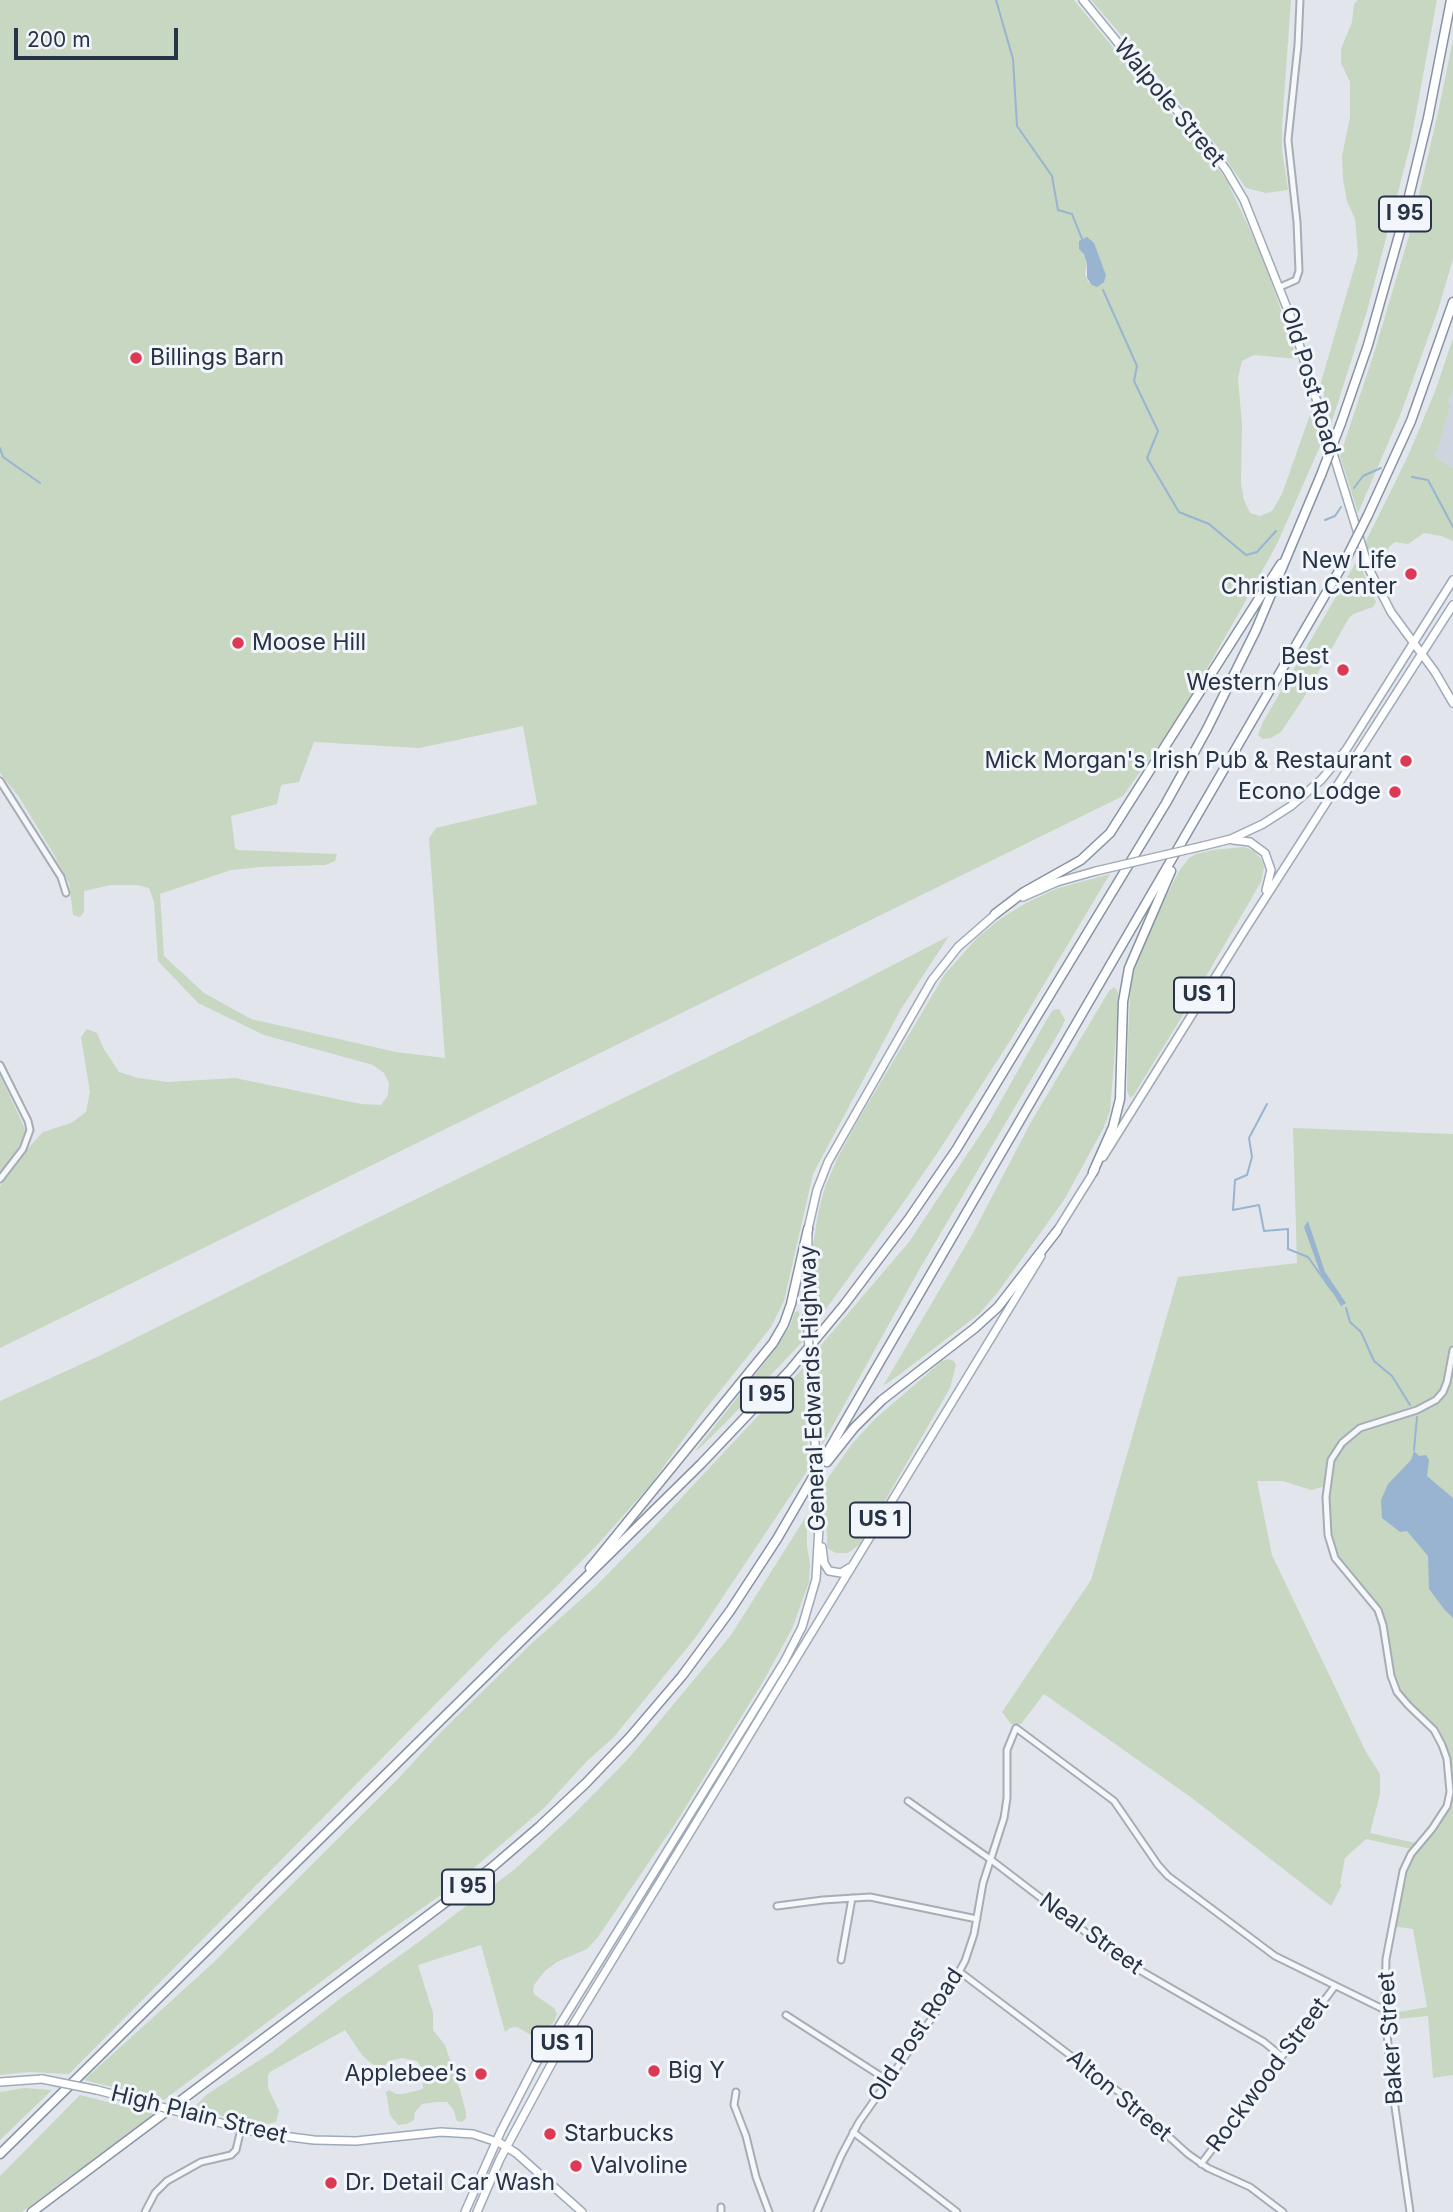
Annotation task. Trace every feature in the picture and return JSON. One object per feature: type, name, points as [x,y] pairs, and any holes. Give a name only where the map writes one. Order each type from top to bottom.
[{"type":"highway","name":"I 95","points":[[0,2154],[717,1448],[790,1370],[857,1289],[920,1203],[984,1105],[1171,794],[1236,671],[1293,547],[1368,345],[1404,222],[1433,97],[1451,0]]},
{"type":"highway","name":"I 95","points":[[32,2212],[457,1896],[555,1812],[630,1737],[694,1661],[760,1567],[816,1474],[1346,559],[1415,411],[1453,302]]},
{"type":"highway","points":[[995,914],[1024,892],[1081,860],[1110,834],[1293,547]]},
{"type":"highway","points":[[1093,1172],[1114,1124],[1121,1095],[1123,1002],[1129,968],[1182,844]]},
{"type":"highway","points":[[575,1588],[606,1546],[640,1509],[775,1339],[793,1299],[808,1229]]},
{"type":"highway","points":[[816,1474],[854,1428],[879,1403],[999,1307],[1057,1231]]},
{"type":"main road","name":"Walpole Street","points":[[1083,0],[1141,71],[1219,158],[1244,200],[1280,287]]},
{"type":"main road","name":"Old Post Road","points":[[1280,287],[1364,558],[1386,604],[1453,703]]},
{"type":"main road","name":"General Edwards Highway","points":[[496,2141],[535,2066],[790,1650],[802,1626],[816,1579],[820,1529],[807,1316],[808,1229],[817,1190],[828,1162],[922,996],[958,947],[995,914],[1021,898],[1048,885],[1096,871],[1225,840],[1254,829],[1299,800],[1321,780],[1346,750],[1453,580]]},
{"type":"main road","name":"US 1","points":[[477,2212],[507,2147],[568,2033],[622,1944],[1093,1172],[1245,928],[1453,605]]},
{"type":"main road","points":[[1225,840],[1240,839],[1253,843],[1263,850],[1270,864],[1268,886],[1245,928]]},
{"type":"main road","points":[[820,1529],[824,1563],[830,1571],[841,1573],[855,1562]]},
{"type":"main road","name":"High Plain Street","points":[[0,2082],[63,2082],[274,2136],[321,2141],[356,2141],[452,2131],[473,2134],[507,2147],[582,2212]]},
{"type":"main road","name":"US 1","points":[[465,2212],[496,2141]]},
{"type":"street","name":"Old Post Road","points":[[1280,287],[1296,280],[1299,271],[1297,222],[1288,140],[1300,0]]},
{"type":"street","points":[[0,780],[62,879],[66,893]]},
{"type":"street","points":[[0,1065],[30,1129],[23,1149],[0,1179]]},
{"type":"street","name":"Baker Street","points":[[1410,2212],[1391,2079],[1385,2010],[1385,1959],[1400,1882],[1411,1854],[1447,1806],[1450,1792],[1447,1759],[1434,1730],[1401,1698],[1393,1685],[1378,1610],[1335,1558],[1328,1535],[1326,1497],[1331,1460],[1342,1443],[1360,1428],[1417,1410],[1436,1400],[1447,1382],[1453,1350]]},
{"type":"street","name":"Old Post Road","points":[[817,2212],[853,2132],[932,2018],[960,1972],[970,1948],[983,1883],[1006,1809],[1007,1751],[1016,1728],[1114,1801],[1168,1876],[1275,1956],[1335,1986]]},
{"type":"street","name":"Neal Street","points":[[908,1801],[990,1858],[1122,1960],[1264,2042],[1281,2056]]},
{"type":"street","points":[[841,1960],[852,1898]]},
{"type":"street","points":[[777,1906],[870,1898],[977,1919]]},
{"type":"street","name":"Alton Street","points":[[960,1972],[1124,2096],[1201,2164],[1250,2187],[1282,2212]]},
{"type":"street","points":[[1335,1986],[1385,2010]]},
{"type":"street","name":"Rockwood Street","points":[[1201,2164],[1335,1986]]},
{"type":"street","points":[[786,2015],[887,2080]]},
{"type":"street","points":[[736,2092],[734,2105],[769,2212]]},
{"type":"street","points":[[145,2212],[155,2193],[167,2181],[201,2162],[232,2155],[236,2150],[241,2129]]},
{"type":"street","points":[[853,2132],[957,2212]]},
{"type":"shaded area","points":[[1453,391],[1453,468],[1435,457],[1449,406],[1447,401]]},
{"type":"green space","points":[[0,0],[1074,0],[1139,79],[1204,149],[1227,181],[1259,249],[1297,359],[1254,355],[1242,361],[1238,378],[1242,424],[1241,484],[1250,513],[1260,516],[1272,511],[1282,494],[1312,409],[1321,444],[1277,544],[1236,618],[1179,717],[1123,796],[0,1348],[0,1186],[43,1132],[71,1123],[86,1112],[90,1092],[81,1037],[87,1029],[97,1033],[119,1072],[138,1078],[168,1082],[235,1078],[361,1104],[381,1105],[388,1095],[389,1083],[384,1073],[373,1065],[264,1035],[198,1003],[158,961],[154,902],[149,888],[111,885],[84,891],[84,912],[80,917],[73,915],[69,883],[19,797],[0,773]],"holes":[[[1084,253],[1103,267],[1106,277],[1088,282]],[[523,726],[537,804],[436,828],[429,838],[445,1058],[396,1052],[251,1019],[204,993],[164,956],[160,894],[231,870],[325,865],[335,861],[337,854],[235,848],[231,816],[277,804],[281,785],[299,782],[314,742],[419,748]]]},
{"type":"green space","points":[[1091,0],[1291,0],[1282,126],[1282,150],[1288,190],[1266,193],[1246,188],[1215,144]]},
{"type":"green space","points":[[1358,0],[1437,0],[1410,146],[1367,311],[1331,424],[1321,382],[1358,255],[1355,219],[1347,201],[1343,179],[1342,156],[1350,117],[1350,82],[1341,63],[1341,49],[1352,22],[1354,4]]},
{"type":"green space","points":[[1453,39],[1453,259],[1438,310],[1401,413],[1358,513],[1340,456],[1411,229]]},
{"type":"green space","points":[[1453,338],[1453,391],[1447,401],[1450,406],[1435,457],[1453,468],[1453,541],[1424,533],[1408,544],[1395,542],[1375,566],[1365,543],[1408,456],[1436,389]]},
{"type":"green space","points":[[1355,564],[1360,565],[1376,602],[1373,607],[1349,618],[1281,732],[1263,739],[1258,735],[1263,722]]},
{"type":"green space","points":[[1244,847],[1254,851],[1261,859],[1264,867],[1261,882],[1191,1002],[1130,1098],[1127,1091],[1131,979],[1136,960],[1153,922],[1179,871],[1189,858],[1213,850]]},
{"type":"green space","points":[[1110,874],[1010,1041],[940,1149],[815,1324],[810,1283],[811,1258],[825,1187],[857,1122],[945,974],[977,938],[1026,903],[1058,888]]},
{"type":"green space","points":[[949,936],[901,1009],[813,1174],[784,1301],[771,1327],[700,1416],[652,1483],[555,1588],[502,1637],[69,2074],[29,2072],[0,2075],[0,1401],[97,1357],[833,996]]},
{"type":"green space","points":[[1114,987],[1119,1000],[1110,1111],[1064,1200],[979,1314],[883,1386],[973,1233],[1031,1122],[1109,991]]},
{"type":"green space","points":[[1059,1009],[1065,1020],[1062,1027],[919,1270],[822,1445],[816,1351],[909,1242],[990,1120],[1053,1010]]},
{"type":"green space","points":[[0,1075],[25,1134],[16,1152],[0,1173]]},
{"type":"green space","points":[[1293,1128],[1453,1134],[1453,2075],[1433,2078],[1428,2016],[1388,2020],[1388,2014],[1427,2007],[1413,1929],[1392,1926],[1407,1862],[1432,1829],[1449,1800],[1447,1759],[1434,1730],[1397,1692],[1378,1610],[1341,1567],[1331,1547],[1326,1486],[1311,1490],[1283,1481],[1257,1481],[1272,1555],[1366,1752],[1380,1774],[1380,1794],[1370,1833],[1416,1843],[1411,1849],[1366,1839],[1345,1858],[1342,1885],[1331,1906],[1192,1798],[1044,1694],[1021,1724],[1011,1724],[1002,1712],[1091,1580],[1178,1277],[1297,1263]]},
{"type":"green space","points":[[799,1311],[802,1342],[695,1451],[766,1361],[789,1328],[795,1312]]},
{"type":"green space","points":[[948,1359],[956,1365],[950,1388],[860,1544],[848,1553],[836,1553],[827,1548],[824,1486],[828,1478],[852,1444],[875,1419],[942,1361]]},
{"type":"green space","points":[[803,1368],[809,1468],[696,1637],[613,1738],[587,1761],[544,1808],[447,1891],[379,1938],[164,2100],[84,2080],[213,1963],[397,1780],[441,1732],[531,1644],[596,1586]]},
{"type":"green space","points":[[807,1515],[809,1582],[792,1629],[764,1680],[679,1818],[598,1937],[587,1949],[557,1962],[545,1971],[534,1985],[535,1995],[554,2008],[557,2014],[554,2022],[536,2038],[517,2027],[505,2032],[481,1945],[418,1965],[433,2013],[433,2030],[445,2045],[461,2093],[466,2113],[462,2122],[457,2121],[447,2102],[437,2102],[422,2104],[415,2112],[414,2120],[398,2125],[390,2115],[386,2092],[389,2090],[403,2094],[423,2089],[423,2069],[417,2061],[402,2058],[389,2061],[383,2068],[372,2064],[362,2055],[345,2030],[270,2072],[268,2088],[279,2111],[276,2122],[268,2124],[225,2117],[195,2106],[206,2095],[272,2052],[515,1869],[573,1815],[628,1759],[731,1635]]},
{"type":"green space","points":[[24,2088],[52,2090],[0,2140],[0,2092]]},
{"type":"green space","points":[[80,2095],[154,2114],[22,2212],[0,2212],[0,2176]]},
{"type":"water","points":[[1087,237],[1094,243],[1106,275],[1104,282],[1097,287],[1087,278],[1087,264],[1079,249],[1079,241]]},
{"type":"water","points":[[1308,1221],[1325,1272],[1346,1303],[1341,1306],[1320,1272],[1304,1227]]},
{"type":"water","points":[[1414,1451],[1419,1456],[1426,1455],[1429,1460],[1427,1476],[1453,1498],[1453,1618],[1429,1589],[1428,1556],[1407,1531],[1400,1532],[1382,1518],[1381,1500],[1388,1484],[1411,1460]]},
{"type":"waterway","points":[[996,0],[1013,59],[1017,126],[1052,176],[1058,210],[1072,214],[1082,239]]},
{"type":"waterway","points":[[1103,290],[1137,366],[1134,381],[1158,431],[1147,458],[1179,512],[1209,524],[1246,555],[1257,552],[1276,531]]},
{"type":"waterway","points":[[0,448],[3,457],[40,483]]},
{"type":"waterway","points":[[1354,488],[1363,476],[1381,468]]},
{"type":"waterway","points":[[1412,477],[1428,480],[1453,527]]},
{"type":"waterway","points":[[1325,520],[1335,516],[1341,507]]},
{"type":"waterway","points":[[1267,1104],[1249,1138],[1252,1157],[1247,1175],[1235,1180],[1233,1210],[1259,1205],[1264,1231],[1288,1229],[1288,1249],[1308,1257],[1332,1291]]},
{"type":"waterway","points":[[1346,1308],[1350,1322],[1361,1332],[1374,1361],[1392,1376],[1410,1405]]},
{"type":"waterway","points":[[1414,1450],[1417,1417]]},
{"type":"place","name":"Billings Barn","points":[[136,358]]},
{"type":"place","name":"New Life Christian Center","points":[[1411,574]]},
{"type":"place","name":"Moose Hill","points":[[238,643]]},
{"type":"place","name":"Best Western Plus","points":[[1343,670]]},
{"type":"place","name":"Mick Morgan's Irish Pub & Restaurant","points":[[1406,761]]},
{"type":"place","name":"Econo Lodge","points":[[1395,792]]},
{"type":"place","name":"Big Y","points":[[654,2071]]},
{"type":"place","name":"Applebee's","points":[[481,2074]]},
{"type":"place","name":"Starbucks","points":[[550,2134]]},
{"type":"place","name":"Valvoline","points":[[576,2166]]},
{"type":"place","name":"Dr. Detail Car Wash","points":[[331,2183]]}]
